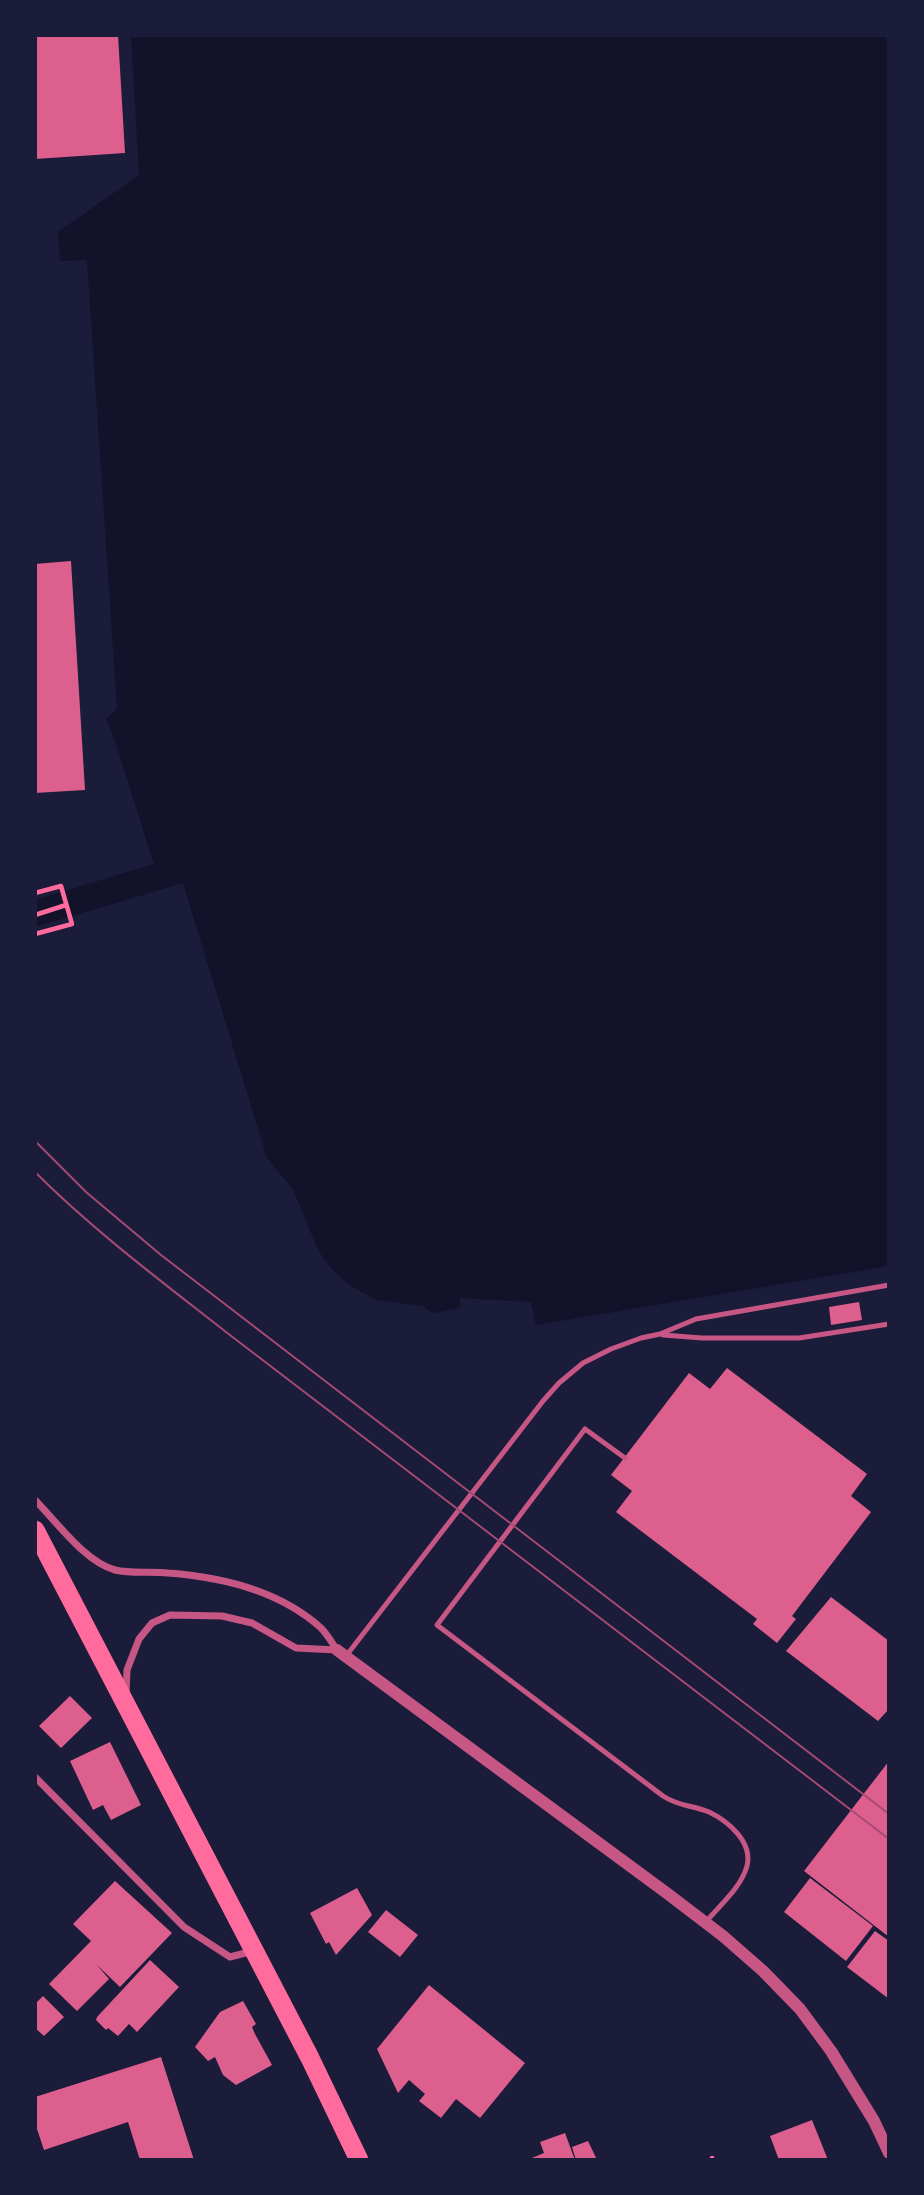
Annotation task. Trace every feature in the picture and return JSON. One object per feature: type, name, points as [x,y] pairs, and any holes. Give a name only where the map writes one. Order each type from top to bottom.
[{"type":"highway","points":[[35,1530],[322,2081],[359,2160]]},
{"type":"street","points":[[35,1500],[73,1541],[103,1565],[115,1570],[223,1579],[272,1597],[322,1629],[341,1653],[705,1923],[753,1962],[800,2008],[831,2051],[874,2121],[889,2153]]},
{"type":"street","points":[[125,1703],[127,1670],[139,1639],[152,1623],[170,1615],[222,1616],[252,1623],[296,1648],[341,1653]]},
{"type":"street","points":[[35,1777],[184,1927],[230,1957],[254,1951]]},
{"type":"lane","points":[[341,1653],[534,1411],[559,1383],[583,1363],[611,1349],[660,1334],[696,1319],[889,1285]]},
{"type":"lane","points":[[660,1334],[702,1338],[799,1338],[889,1324]]},
{"type":"lane","points":[[625,1458],[585,1429],[437,1625],[663,1796],[676,1804],[708,1812],[738,1833],[748,1864],[734,1888],[705,1923]]},
{"type":"path","points":[[35,893],[61,886],[72,924],[35,934]]},
{"type":"path","points":[[35,915],[66,905]]},
{"type":"shaded area","points":[[131,35],[889,35],[889,1266],[536,1325],[531,1302],[459,1298],[461,1308],[433,1313],[423,1306],[376,1300],[349,1285],[330,1267],[318,1250],[293,1189],[267,1158],[183,883],[35,927],[35,900],[154,864],[106,719],[117,709],[87,260],[60,261],[58,232],[139,175]]},
{"type":"building","points":[[35,35],[118,35],[125,153],[35,159]]},
{"type":"building","points":[[71,561],[85,790],[35,793],[35,564]]},
{"type":"building","points":[[859,1302],[862,1320],[831,1325],[829,1307]]},
{"type":"building","points":[[727,1368],[867,1474],[851,1496],[871,1512],[792,1616],[796,1619],[777,1643],[753,1624],[757,1619],[616,1512],[632,1491],[611,1475],[689,1373],[710,1389]]},
{"type":"building","points":[[831,1597],[889,1641],[889,1709],[878,1721],[786,1651]]},
{"type":"building","points":[[70,1696],[92,1718],[61,1748],[39,1726]]},
{"type":"building","points":[[110,1742],[141,1805],[111,1820],[103,1805],[93,1810],[70,1761]]},
{"type":"building","points":[[889,1761],[889,1937],[804,1871]]},
{"type":"building","points":[[810,1878],[873,1926],[846,1961],[784,1912]]},
{"type":"building","points":[[115,1881],[172,1933],[120,1987],[97,1965],[109,1979],[77,2011],[49,1984],[91,1941],[73,1924]]},
{"type":"building","points":[[357,1888],[372,1915],[336,1955],[329,1942],[326,1944],[310,1913]]},
{"type":"building","points":[[386,1910],[418,1935],[400,1957],[368,1932]]},
{"type":"building","points":[[875,1931],[889,1941],[889,1999],[847,1967]]},
{"type":"building","points":[[150,1960],[179,1987],[137,2032],[129,2024],[118,2036],[108,2028],[106,2030],[96,2020],[97,2017]]},
{"type":"building","points":[[429,1985],[525,2063],[480,2118],[456,2099],[441,2118],[419,2101],[425,2094],[409,2080],[398,2093],[377,2049]]},
{"type":"building","points":[[43,1996],[64,2017],[44,2036],[35,2028],[35,2004]]},
{"type":"building","points":[[243,2001],[256,2024],[252,2027],[255,2034],[272,2065],[236,2085],[223,2075],[215,2057],[208,2061],[195,2047],[220,2012]]},
{"type":"building","points":[[161,2057],[194,2160],[140,2160],[128,2122],[44,2150],[35,2123],[35,2097]]},
{"type":"building","points":[[812,2120],[828,2160],[779,2160],[770,2136]]},
{"type":"building","points":[[565,2133],[575,2160],[527,2160],[544,2153],[540,2142]]},
{"type":"building","points":[[588,2141],[597,2160],[576,2160],[572,2147]]},
{"type":"tram line","points":[[35,1141],[86,1192],[161,1255],[889,1814]]},
{"type":"tram line","points":[[35,1172],[104,1235],[177,1294],[889,1839]]}]
